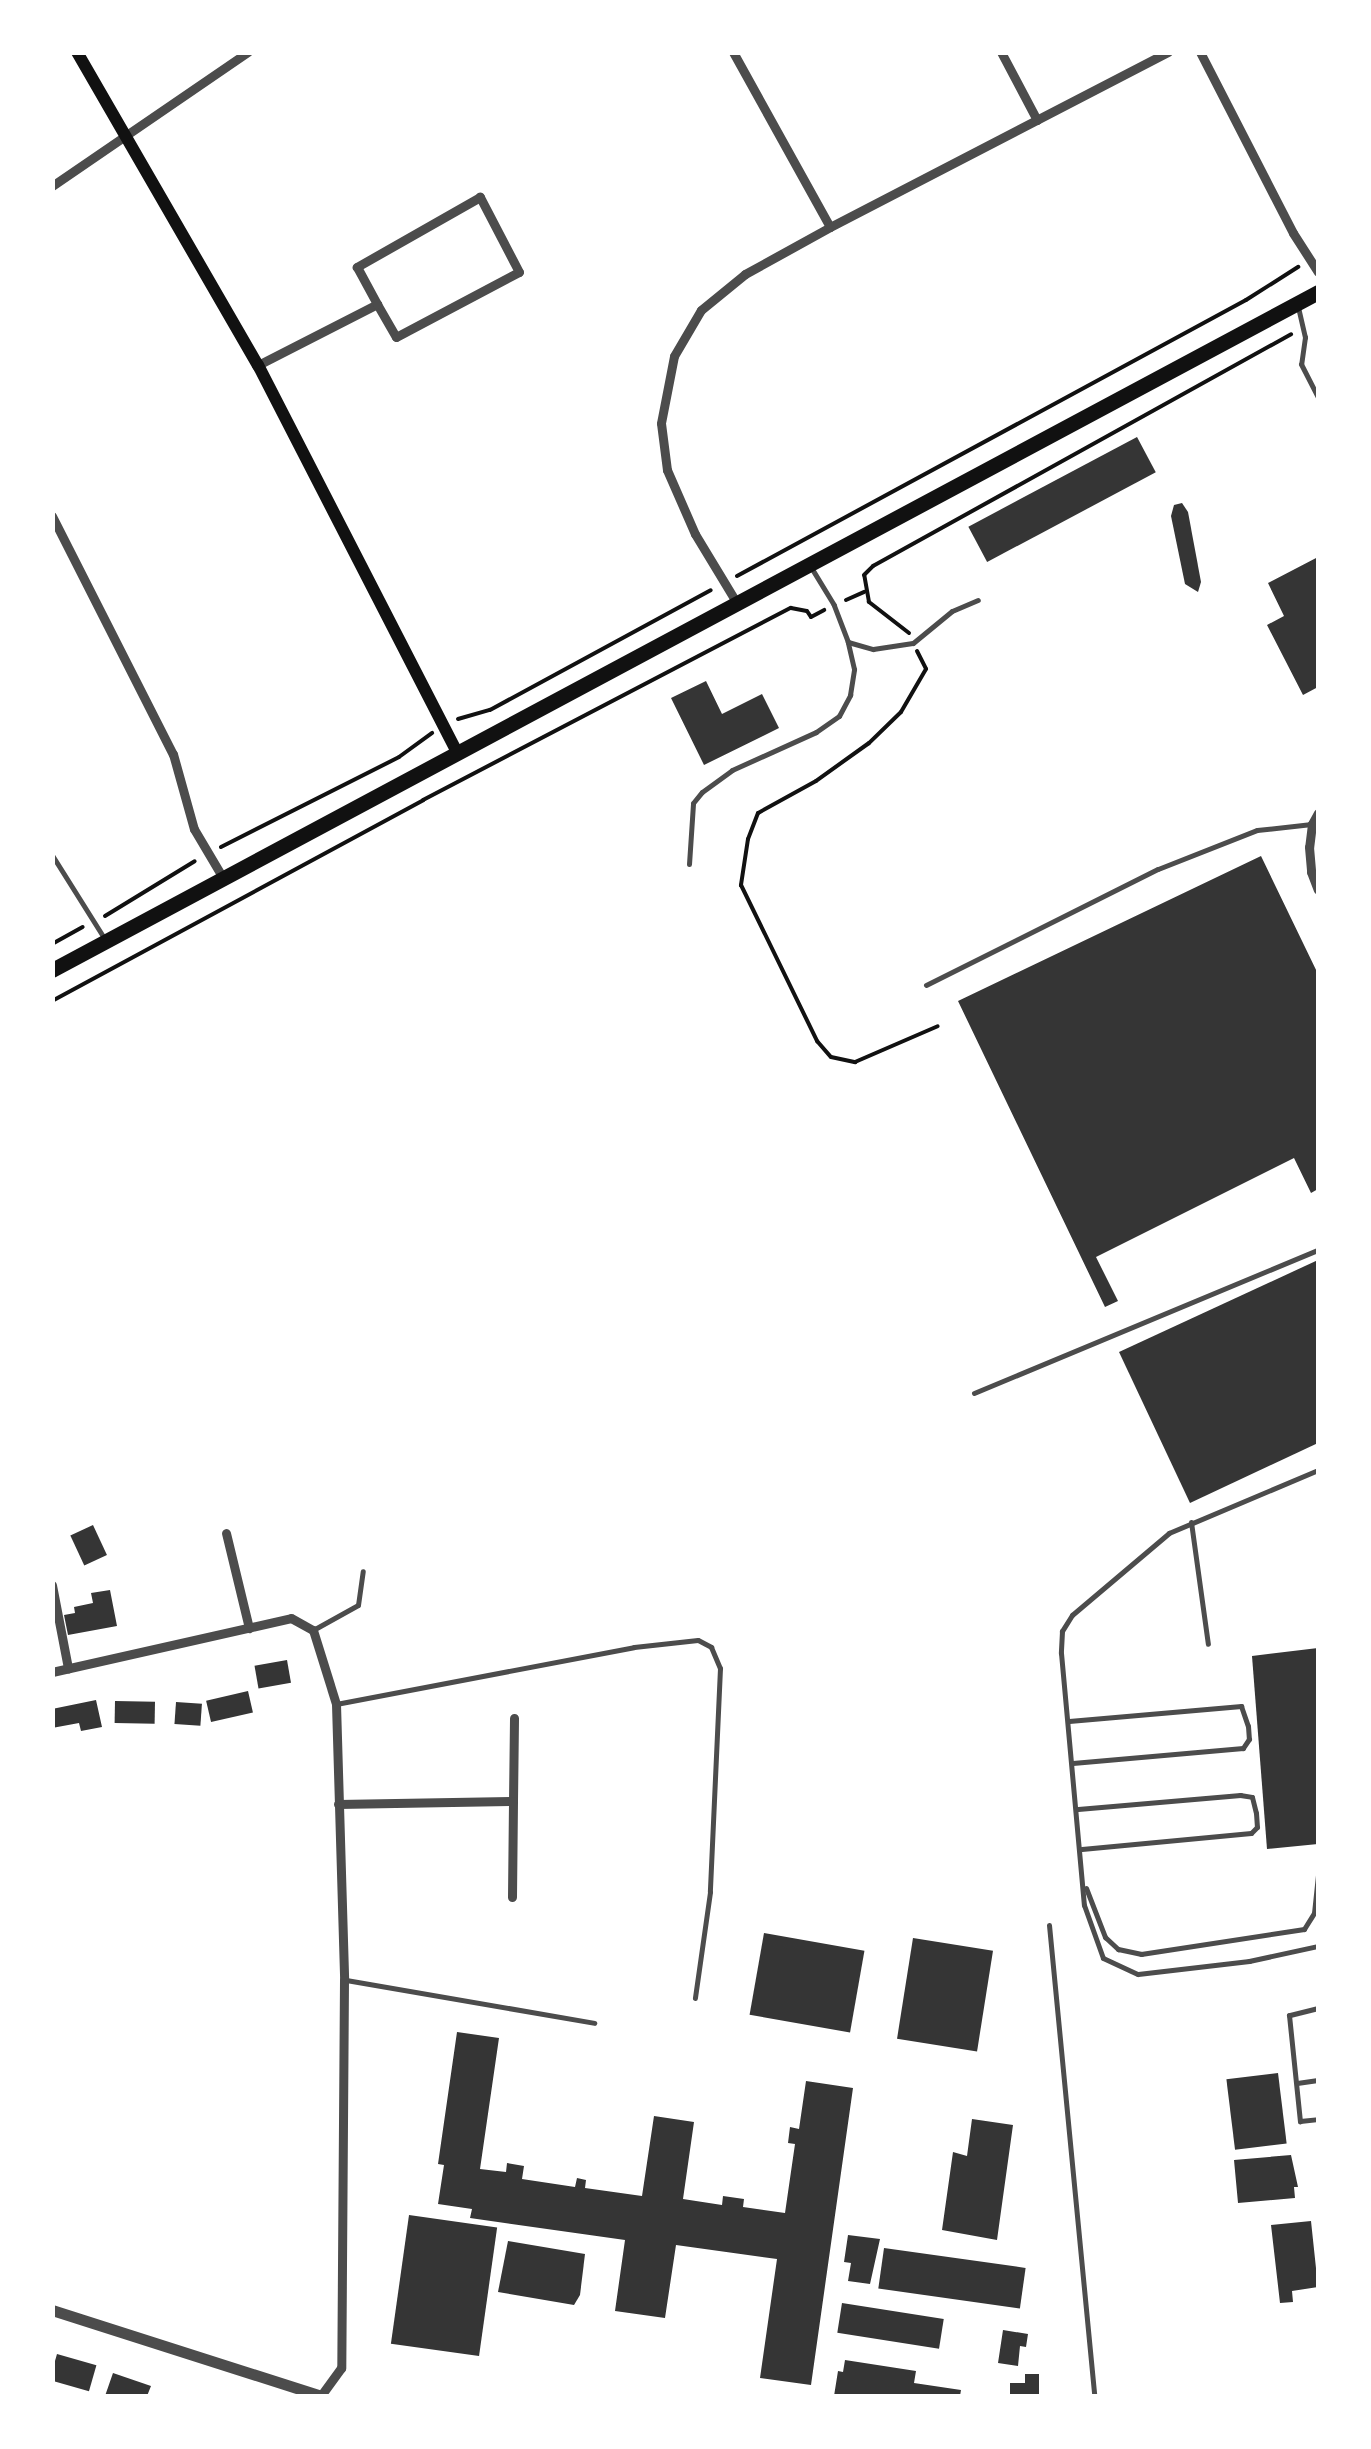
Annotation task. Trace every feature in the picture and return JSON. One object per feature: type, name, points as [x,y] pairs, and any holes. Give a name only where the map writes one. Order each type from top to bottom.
[{"type":"main road","points":[[77,52],[258,366],[458,754]]},
{"type":"main road","points":[[52,970],[811,567],[1318,292]]},
{"type":"street","points":[[52,186],[248,52]]},
{"type":"street","points":[[733,52],[830,227]]},
{"type":"street","points":[[1001,52],[1037,120]]},
{"type":"street","points":[[738,605],[695,534],[667,470],[661,423],[674,356],[701,310],[745,274],[830,227],[1168,52]]},
{"type":"street","points":[[1200,52],[1293,233],[1318,272]]},
{"type":"street","points":[[480,198],[520,272],[396,337],[377,304],[357,268],[480,198]]},
{"type":"street","points":[[258,366],[377,304]]},
{"type":"street","points":[[52,516],[173,754],[194,829],[223,878]]},
{"type":"street","points":[[1318,813],[1312,824],[1311,872],[1318,890]]},
{"type":"street","points":[[226,1533],[249,1628]]},
{"type":"street","points":[[52,1584],[68,1668]]},
{"type":"street","points":[[52,1672],[291,1618],[313,1630],[336,1704],[344,1980],[341,2368],[321,2396],[52,2310]]},
{"type":"street","points":[[512,1897],[514,1718]]},
{"type":"street","points":[[338,1804],[513,1801]]},
{"type":"lane","points":[[1297,304],[1303,328],[1301,364],[1318,397]]},
{"type":"lane","points":[[689,864],[693,803],[702,792],[732,770],[816,732],[840,716],[850,695],[854,669],[848,642],[834,604],[811,567]]},
{"type":"lane","points":[[848,642],[873,650],[913,644],[952,610],[978,600]]},
{"type":"lane","points":[[926,985],[1158,869],[1257,830],[1312,824]]},
{"type":"lane","points":[[52,855],[106,940]]},
{"type":"lane","points":[[974,1393],[1318,1250]]},
{"type":"lane","points":[[1318,1470],[1169,1533],[1072,1615],[1062,1631],[1084,1905],[1104,1958],[1138,1974],[1249,1962],[1318,1946]]},
{"type":"lane","points":[[1191,1522],[1208,1644]]},
{"type":"lane","points":[[313,1630],[358,1605],[363,1571]]},
{"type":"lane","points":[[336,1704],[634,1647],[698,1640],[711,1647],[720,1668],[710,1892],[695,1998]]},
{"type":"lane","points":[[1068,1721],[1218,1706],[1241,1706],[1247,1712],[1249,1739],[1242,1748],[1073,1763]]},
{"type":"lane","points":[[1078,1809],[1240,1796],[1252,1798],[1257,1822],[1255,1832],[1247,1834],[1082,1849]]},
{"type":"lane","points":[[1085,1886],[1105,1937],[1118,1948],[1140,1954],[1304,1928],[1314,1913],[1318,1874]]},
{"type":"lane","points":[[1049,1925],[1094,2396]]},
{"type":"lane","points":[[344,1980],[594,2023]]},
{"type":"lane","points":[[1318,2008],[1289,2015],[1300,2120],[1318,2119]]},
{"type":"lane","points":[[1296,2083],[1318,2080]]},
{"type":"path","points":[[748,570],[1246,300],[1289,272]]},
{"type":"path","points":[[938,1026],[855,1062],[832,1057],[817,1041],[741,885],[745,851],[758,813],[816,781],[870,743],[901,712],[926,669],[906,627],[869,602],[864,576],[873,566],[1303,328]]},
{"type":"path","points":[[460,718],[490,710],[694,599]]},
{"type":"path","points":[[52,1000],[422,800],[791,608],[807,610],[811,617]]},
{"type":"path","points":[[221,848],[399,757],[430,734]]},
{"type":"path","points":[[52,944],[196,860]]},
{"type":"building","points":[[1137,437],[1156,472],[987,562],[968,527]]},
{"type":"building","points":[[1182,503],[1188,512],[1201,582],[1198,592],[1185,584],[1171,516],[1174,505]]},
{"type":"building","points":[[1318,557],[1318,687],[1303,695],[1267,625],[1284,616],[1268,583]]},
{"type":"building","points":[[706,681],[722,714],[762,694],[779,728],[704,765],[671,698]]},
{"type":"building","points":[[1261,856],[1318,974],[1318,1189],[1311,1193],[1294,1158],[1096,1257],[1118,1301],[1105,1307],[958,1001]]},
{"type":"building","points":[[1318,1260],[1318,1443],[1190,1503],[1119,1352]]},
{"type":"building","points":[[93,1525],[107,1555],[84,1565],[70,1536]]},
{"type":"building","points":[[110,1590],[117,1626],[68,1635],[64,1615],[75,1613],[74,1607],[93,1603],[91,1593]]},
{"type":"building","points":[[1318,1648],[1318,1844],[1267,1849],[1252,1656]]},
{"type":"building","points":[[287,1660],[291,1683],[258,1688],[255,1666]]},
{"type":"building","points":[[248,1691],[253,1712],[211,1722],[206,1701]]},
{"type":"building","points":[[96,1700],[102,1727],[81,1731],[79,1723],[52,1728],[52,1709]]},
{"type":"building","points":[[115,1701],[155,1702],[155,1724],[115,1723]]},
{"type":"building","points":[[176,1702],[202,1704],[200,1726],[174,1724]]},
{"type":"building","points":[[764,1933],[864,1951],[850,2032],[750,2015]]},
{"type":"building","points":[[913,1938],[993,1951],[977,2051],[897,2039]]},
{"type":"building","points":[[457,2032],[499,2038],[480,2169],[506,2172],[507,2163],[524,2166],[522,2179],[575,2187],[577,2178],[586,2180],[585,2188],[642,2196],[654,2116],[694,2122],[683,2199],[722,2205],[723,2196],[744,2199],[743,2207],[785,2213],[795,2144],[788,2143],[790,2127],[799,2129],[806,2081],[853,2088],[811,2385],[760,2378],[777,2259],[676,2245],[665,2318],[615,2311],[625,2240],[470,2218],[472,2209],[438,2204],[444,2165],[438,2164]]},
{"type":"building","points":[[1278,2073],[1287,2143],[1235,2150],[1226,2079]]},
{"type":"building","points":[[972,2119],[1013,2125],[997,2240],[942,2230],[953,2152],[967,2156]]},
{"type":"building","points":[[1291,2155],[1298,2187],[1294,2187],[1295,2198],[1238,2203],[1234,2160]]},
{"type":"building","points":[[409,2215],[497,2227],[479,2356],[391,2344]]},
{"type":"building","points":[[1311,2221],[1318,2287],[1292,2291],[1293,2302],[1280,2303],[1271,2225]]},
{"type":"building","points":[[848,2235],[880,2239],[870,2284],[848,2281],[851,2263],[844,2262]]},
{"type":"building","points":[[508,2241],[585,2254],[580,2295],[574,2305],[498,2292]]},
{"type":"building","points":[[884,2248],[1026,2268],[1020,2309],[878,2289]]},
{"type":"building","points":[[842,2303],[944,2319],[939,2349],[837,2333]]},
{"type":"building","points":[[1003,2330],[1028,2334],[1026,2347],[1020,2346],[1018,2366],[998,2363]]},
{"type":"building","points":[[57,2354],[96,2365],[89,2391],[52,2381]]},
{"type":"building","points":[[845,2360],[916,2371],[914,2383],[961,2390],[960,2396],[834,2396],[838,2371],[843,2372]]},
{"type":"building","points":[[113,2373],[151,2386],[147,2396],[105,2396]]},
{"type":"building","points":[[1025,2374],[1039,2374],[1039,2396],[1010,2396],[1010,2383],[1025,2383]]}]
